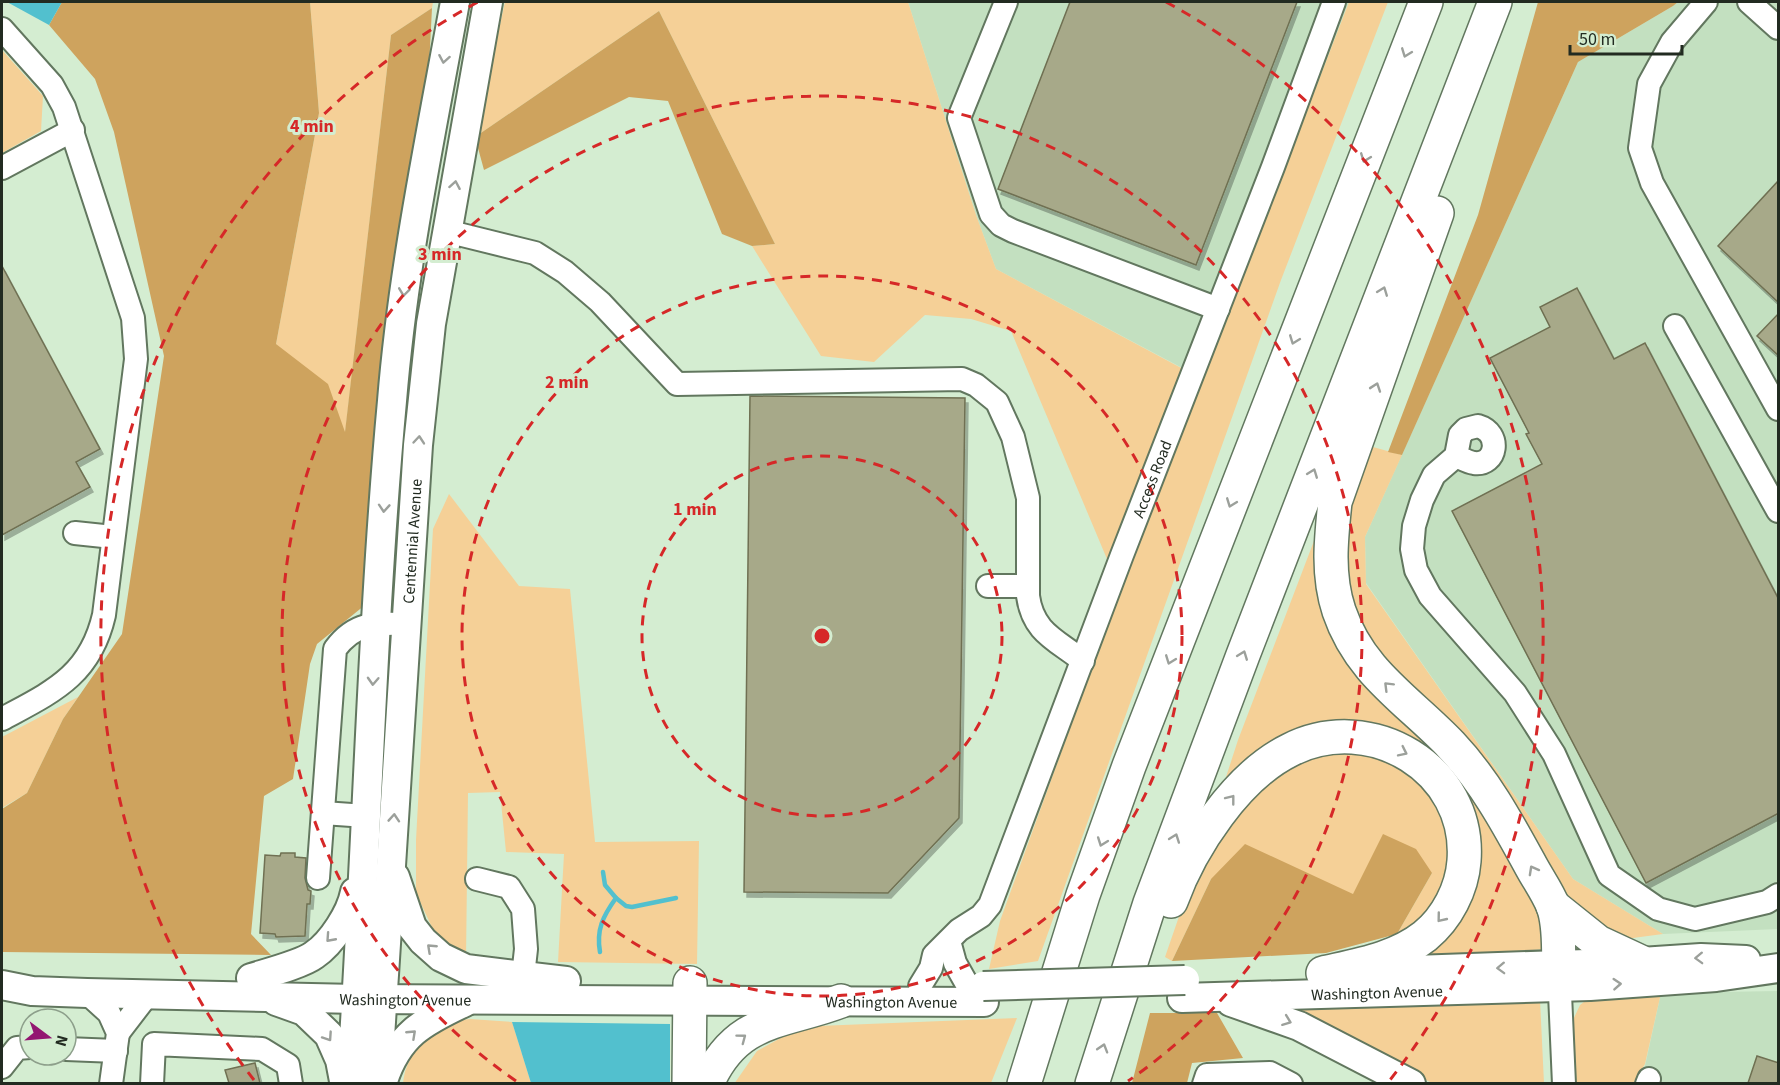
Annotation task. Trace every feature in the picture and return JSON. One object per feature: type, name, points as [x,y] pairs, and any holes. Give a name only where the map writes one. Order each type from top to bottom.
[{"type":"highway","points":[[1024,1083],[1083,895],[1129,766],[1426,2]]},
{"type":"highway","points":[[1092,1083],[1150,903],[1243,655],[1496,2]]},
{"type":"highway","points":[[1481,40],[1485,77],[1335,502],[1330,542],[1332,576],[1339,610],[1354,643],[1371,670],[1451,745],[1498,807],[1553,906],[1558,932],[1559,976]]},
{"type":"highway","points":[[1114,1012],[1148,962],[1173,893],[1206,832],[1236,792],[1289,750],[1312,741],[1353,736],[1383,743],[1408,754],[1428,767],[1438,778],[1448,792],[1461,821],[1465,850],[1464,867],[1454,900],[1425,936],[1396,954],[1323,973]]},
{"type":"highway","points":[[1553,906],[1598,942],[1641,962]]},
{"type":"highway","points":[[689,1083],[690,992]]},
{"type":"highway","points":[[707,1083],[729,1047],[744,1035],[763,1024],[785,1016],[813,1012],[842,1001]]},
{"type":"highway","points":[[1003,1083],[1041,1026]]},
{"type":"main road","name":"Centennial Avenue","points":[[377,1083],[370,990],[364,846],[376,623],[392,400],[408,260],[455,2]]},
{"type":"main road","name":"Centennial Avenue","points":[[351,1083],[370,990],[391,866],[418,445],[431,324],[488,2]]},
{"type":"main road","points":[[257,987],[314,956],[335,933],[351,908],[364,846]]},
{"type":"main road","points":[[391,866],[412,927],[423,941],[441,957],[466,969],[566,981]]},
{"type":"main road","name":"Washington Avenue","points":[[1184,989],[1212,995],[1559,976],[1641,962],[1701,958],[1779,961]]},
{"type":"main road","name":"Washington Avenue","points":[[370,990],[566,981],[690,992],[842,1001],[978,991],[1184,989],[1323,973],[1716,977],[1779,968]]},
{"type":"main road","name":"Washington Avenue","points":[[2,976],[30,973],[257,987],[370,990],[471,999],[920,986],[978,991]]},
{"type":"main road","name":"Washington Avenue","points":[[2,985],[32,991],[148,994],[257,987]]},
{"type":"main road","points":[[257,987],[304,1011],[329,1035],[340,1060],[344,1083]]},
{"type":"main road","points":[[1212,995],[1299,1026],[1411,1083]]},
{"type":"main road","points":[[383,1083],[389,1062],[407,1037],[430,1018],[471,999]]},
{"type":"lane","points":[[1006,2],[959,118],[991,214],[1001,225],[1012,231],[1218,309]]},
{"type":"lane","name":"Access Road","points":[[920,986],[931,968],[934,955],[959,930],[981,916],[990,905],[1334,2]]},
{"type":"lane","points":[[1706,2],[1672,42],[1649,84],[1640,148],[1652,183],[1773,391],[1779,409]]},
{"type":"lane","points":[[1749,2],[1779,28]]},
{"type":"lane","points":[[2,29],[52,85],[64,107],[133,318],[136,344],[104,615],[93,649],[63,685],[2,719]]},
{"type":"lane","points":[[2,168],[73,130]]},
{"type":"lane","points":[[446,231],[535,253],[565,272],[600,302],[677,384],[962,379],[976,385],[997,402],[1013,437],[1027,489],[1028,586],[1031,614],[1036,623],[1083,661]]},
{"type":"lane","points":[[1676,326],[1779,511]]},
{"type":"lane","points":[[1456,456],[1434,475],[1422,500],[1414,526],[1413,549],[1416,570],[1430,596],[1515,693],[1549,746],[1609,875],[1658,909],[1695,919],[1767,902],[1779,895]]},
{"type":"lane","points":[[75,533],[113,537]]},
{"type":"lane","points":[[988,586],[1028,586]]},
{"type":"lane","points":[[318,878],[335,649],[344,637],[354,630],[376,623],[407,624]]},
{"type":"lane","points":[[323,813],[366,816]]},
{"type":"lane","points":[[477,879],[509,887],[523,909],[526,949],[523,976]]},
{"type":"lane","points":[[949,942],[955,963],[978,991]]},
{"type":"lane","points":[[1559,976],[1564,1083]]},
{"type":"lane","points":[[87,993],[109,1012],[117,1042],[111,1083]]},
{"type":"lane","points":[[78,1047],[117,1042],[148,994]]},
{"type":"lane","points":[[152,1083],[154,1044],[262,1049],[288,1065],[291,1083]]},
{"type":"lane","points":[[2,1067],[18,1048]]},
{"type":"lane","points":[[1206,1081],[1250,1079],[1270,1073],[1291,1083]]},
{"type":"shaded area","points":[[62,2],[310,2],[319,113],[276,344],[328,384],[345,432],[391,35],[432,8],[426,127],[365,605],[317,644],[310,664],[293,779],[264,796],[251,934],[271,955],[2,952],[2,809],[27,793],[63,719],[122,634],[164,356],[114,132],[95,79],[49,25]]},
{"type":"shaded area","points":[[310,2],[433,2],[432,8],[391,35],[345,434],[276,344],[319,113]]},
{"type":"shaded area","points":[[505,2],[908,2],[976,215],[996,269],[1185,370],[1107,559],[1011,331],[971,319],[925,315],[874,362],[821,356],[752,246],[775,244],[659,11],[475,137]]},
{"type":"shaded area","points":[[908,2],[1349,2],[1203,379],[996,269],[976,215]]},
{"type":"shaded area","points":[[1349,2],[1388,2],[1281,280],[1038,961],[989,969],[1000,921],[1095,659]]},
{"type":"shaded area","points":[[1538,2],[1678,2],[1578,62],[1402,455],[1388,452],[1478,215]]},
{"type":"shaded area","points":[[1678,2],[1778,2],[1778,929],[1663,934],[1573,879],[1366,583],[1365,537],[1578,62]]},
{"type":"shaded area","points":[[659,11],[775,244],[752,246],[722,234],[668,101],[629,97],[484,170],[475,137]]},
{"type":"shaded area","points":[[2,50],[43,96],[41,131],[2,153]]},
{"type":"shaded area","points":[[1362,444],[1402,455],[1365,537],[1366,584],[1573,879],[1663,934],[1610,941],[1575,914],[1360,636],[1339,541]]},
{"type":"shaded area","points":[[449,494],[519,586],[570,589],[595,842],[699,841],[697,964],[558,962],[564,854],[506,852],[500,792],[468,793],[466,959],[436,936],[416,893],[416,840],[433,529]]},
{"type":"shaded area","points":[[1325,512],[1322,569],[1439,743],[1545,909],[1549,949],[1419,957],[1474,858],[1388,734],[1233,780],[1226,777]]},
{"type":"shaded area","points":[[78,697],[63,719],[27,793],[2,808],[2,737]]},
{"type":"shaded area","points":[[1352,746],[1427,779],[1454,834],[1444,899],[1407,940],[1397,934],[1432,873],[1353,894],[1211,879],[1172,961],[1165,957],[1193,876],[1236,809],[1287,765]]},
{"type":"shaded area","points":[[1383,834],[1416,849],[1432,873],[1397,934],[1326,953],[1172,961],[1211,879],[1245,844],[1353,894]]},
{"type":"shaded area","points":[[1778,991],[1778,1083],[1641,1084],[1661,993]]},
{"type":"shaded area","points":[[1661,993],[1645,1064],[1634,1083],[1576,1083],[1573,1020],[1580,1005],[1589,998]]},
{"type":"shaded area","points":[[1540,1000],[1544,1083],[1432,1083],[1341,1036],[1293,1008]]},
{"type":"shaded area","points":[[1150,1013],[1217,1013],[1243,1058],[1192,1063],[1187,1083],[1132,1083]]},
{"type":"shaded area","points":[[1017,1018],[991,1083],[734,1084],[757,1051],[788,1034],[818,1026]]},
{"type":"shaded area","points":[[470,1019],[512,1022],[531,1083],[403,1084],[410,1060],[425,1040],[446,1026]]},
{"type":"water","points":[[7,2],[62,2],[49,25]]},
{"type":"water","points":[[512,1022],[670,1024],[670,1083],[531,1083]]},
{"type":"building","points":[[1070,2],[1297,2],[1196,265],[998,189]]},
{"type":"building","points":[[1779,180],[1779,303],[1718,246]]},
{"type":"building","points":[[2,266],[100,449],[76,462],[90,487],[2,535]]},
{"type":"building","points":[[1577,288],[1614,359],[1645,343],[1779,600],[1779,813],[1646,883],[1452,511],[1542,464],[1526,434],[1529,433],[1490,358],[1550,327],[1540,307]]},
{"type":"building","points":[[1779,313],[1779,356],[1757,336]]},
{"type":"building","points":[[750,396],[965,398],[959,818],[888,893],[744,892]]},
{"type":"building","points":[[281,853],[295,853],[295,857],[306,858],[305,878],[308,890],[311,891],[310,904],[307,904],[305,936],[276,937],[275,934],[260,933],[265,855],[280,856]]},
{"type":"building","points":[[1757,1056],[1779,1063],[1779,1083],[1748,1083]]},
{"type":"building","points":[[255,1063],[260,1083],[229,1083],[225,1070]]},
{"type":"waterway","points":[[600,952],[600,930],[607,911],[616,898],[605,885],[603,872]]},
{"type":"waterway","points":[[616,898],[626,906],[632,907],[676,898]]}]
